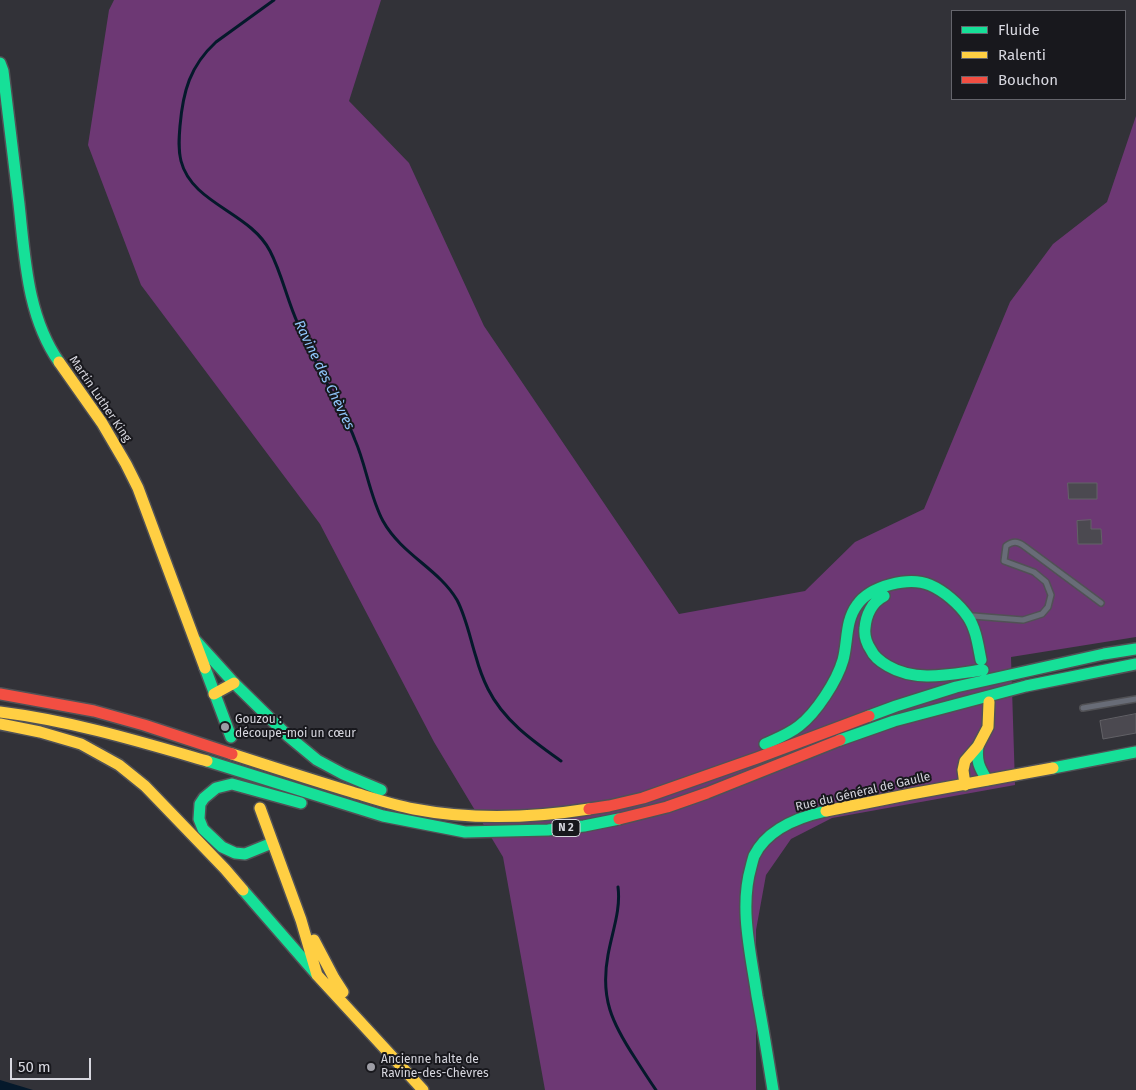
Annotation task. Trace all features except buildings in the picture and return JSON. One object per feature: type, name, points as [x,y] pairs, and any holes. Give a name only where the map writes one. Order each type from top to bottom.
[{"type":"main road","name":"Martin Luther King","points":[[0,63],[3,71],[10,123],[28,282],[37,319],[54,355],[102,423],[138,488],[231,737]]},
{"type":"main road","points":[[643,798],[667,782],[754,749],[777,739],[799,725],[811,713],[829,688],[842,662],[850,619],[857,605],[867,595],[886,585],[908,582],[930,584],[946,595],[968,616],[981,660]]},
{"type":"main road","points":[[946,595],[921,590],[900,590],[881,597],[869,609],[865,627],[866,640],[872,653],[893,670],[912,676],[930,677],[1104,654]]},
{"type":"main road","points":[[196,641],[234,683],[288,736],[317,760],[343,774],[379,789],[425,801],[463,807],[570,812]]},
{"type":"main road","name":"N 2","points":[[0,694],[94,711],[144,725],[378,800],[443,813],[502,817],[570,812],[643,798],[896,706],[956,687],[1104,654],[1136,649]]},
{"type":"main road","name":"N 2","points":[[0,712],[32,716],[110,732],[384,816],[465,832],[548,830],[584,826],[666,807],[894,721],[1026,686],[1136,664]]},
{"type":"main road","points":[[214,694],[234,683]]},
{"type":"main road","points":[[965,785],[963,770],[965,761],[978,746],[988,728],[989,702]]},
{"type":"main road","points":[[0,724],[40,732],[82,744],[119,765],[145,786],[225,869],[317,975],[423,1090]]},
{"type":"main road","points":[[978,746],[976,758],[987,780]]},
{"type":"main road","name":"Rue du Général de Gaulle","points":[[773,1090],[750,950],[747,918],[747,881],[754,856],[768,836],[792,822],[814,814],[1136,752]]},
{"type":"main road","points":[[272,843],[245,854],[228,851],[203,829],[199,819],[199,810],[204,798],[216,788],[232,784],[401,828],[439,833],[465,832]]},
{"type":"main road","points":[[260,808],[301,920],[317,975]]},
{"type":"main road","points":[[301,920],[334,978],[363,1023]]},
{"type":"lane","points":[[968,616],[1023,620],[1042,614],[1048,608],[1051,595],[1046,582],[1034,572],[1004,561],[1006,546],[1014,542],[1024,546],[1101,603]]},
{"type":"lane","points":[[1083,708],[1136,699]]},
{"type":"shaded area","points":[[114,0],[381,0],[349,101],[409,163],[484,326],[679,614],[805,591],[855,542],[924,509],[1010,302],[1053,244],[1107,202],[1136,116],[1136,637],[1011,657],[1015,785],[832,818],[791,839],[766,875],[756,930],[756,1090],[545,1090],[503,857],[434,742],[320,524],[141,285],[88,145],[109,10]]},
{"type":"water","points":[[0,1080],[33,1090],[0,1090]]},
{"type":"waterway","name":"Ravine des Chèvres","points":[[274,0],[216,42],[207,51],[194,70],[189,80],[181,113],[179,144],[181,161],[187,176],[197,188],[249,227],[261,238],[270,251],[302,334],[353,435],[383,521],[400,543],[441,579],[457,600],[483,677],[502,711],[520,730],[561,761]]},
{"type":"waterway","name":"Ravine des Chèvres","points":[[618,887],[617,913],[606,970],[607,997],[614,1021],[620,1033],[656,1090]]},
{"type":"traffic: fast","points":[[0,63],[3,71],[29,286],[40,326],[59,362]]},
{"type":"traffic: fast","points":[[765,744],[795,729],[819,705],[831,687],[843,660],[850,618],[853,611],[863,598],[880,588],[901,582],[921,582],[946,594],[960,607],[971,622],[981,660]]},
{"type":"traffic: fast","points":[[884,596],[870,609],[865,631],[868,645],[880,661],[899,671],[922,676],[983,670]]},
{"type":"traffic: fast","points":[[196,641],[234,683],[288,736],[317,760],[343,774],[381,790]]},
{"type":"traffic: fast","points":[[869,716],[956,687],[1104,654],[1136,649]]},
{"type":"traffic: fast","points":[[840,740],[894,721],[1026,686],[1136,664]]},
{"type":"traffic: fast","points":[[205,668],[231,737]]},
{"type":"traffic: fast","points":[[978,746],[977,756],[979,764],[987,780]]},
{"type":"traffic: fast","points":[[1053,768],[1136,752]]},
{"type":"traffic: fast","points":[[207,761],[383,816],[465,832],[548,830],[584,826],[619,819]]},
{"type":"traffic: fast","points":[[272,843],[245,854],[235,853],[222,847],[203,829],[199,819],[200,804],[216,788],[232,784],[301,803]]},
{"type":"traffic: fast","points":[[773,1090],[749,948],[746,915],[748,883],[754,856],[767,838],[775,831],[795,821],[826,811]]},
{"type":"traffic: fast","points":[[243,890],[317,975]]},
{"type":"traffic: slow","points":[[59,362],[102,423],[138,488],[205,668]]},
{"type":"traffic: slow","points":[[214,694],[234,683]]},
{"type":"traffic: slow","points":[[965,785],[963,770],[965,761],[978,746],[988,727],[989,702]]},
{"type":"traffic: slow","points":[[0,712],[79,726],[207,761]]},
{"type":"traffic: slow","points":[[0,724],[40,732],[81,744],[119,765],[145,786],[243,890]]},
{"type":"traffic: slow","points":[[232,754],[383,801],[436,813],[479,816],[524,816],[589,809]]},
{"type":"traffic: slow","points":[[826,811],[1053,768]]},
{"type":"traffic: slow","points":[[260,808],[301,920],[317,975],[423,1090]]},
{"type":"traffic: slow","points":[[314,940],[343,992]]},
{"type":"traffic: jam","points":[[0,694],[94,711],[144,725],[232,754]]},
{"type":"traffic: jam","points":[[589,809],[643,798],[869,716]]},
{"type":"traffic: jam","points":[[619,819],[667,807],[707,793],[840,740]]},
{"type":"place","name":"Gouzou : découpe-moi un cœur","points":[[225,727]]},
{"type":"place","name":"Ancienne halte de Ravine-des-Chèvres","points":[[371,1067]]}]
